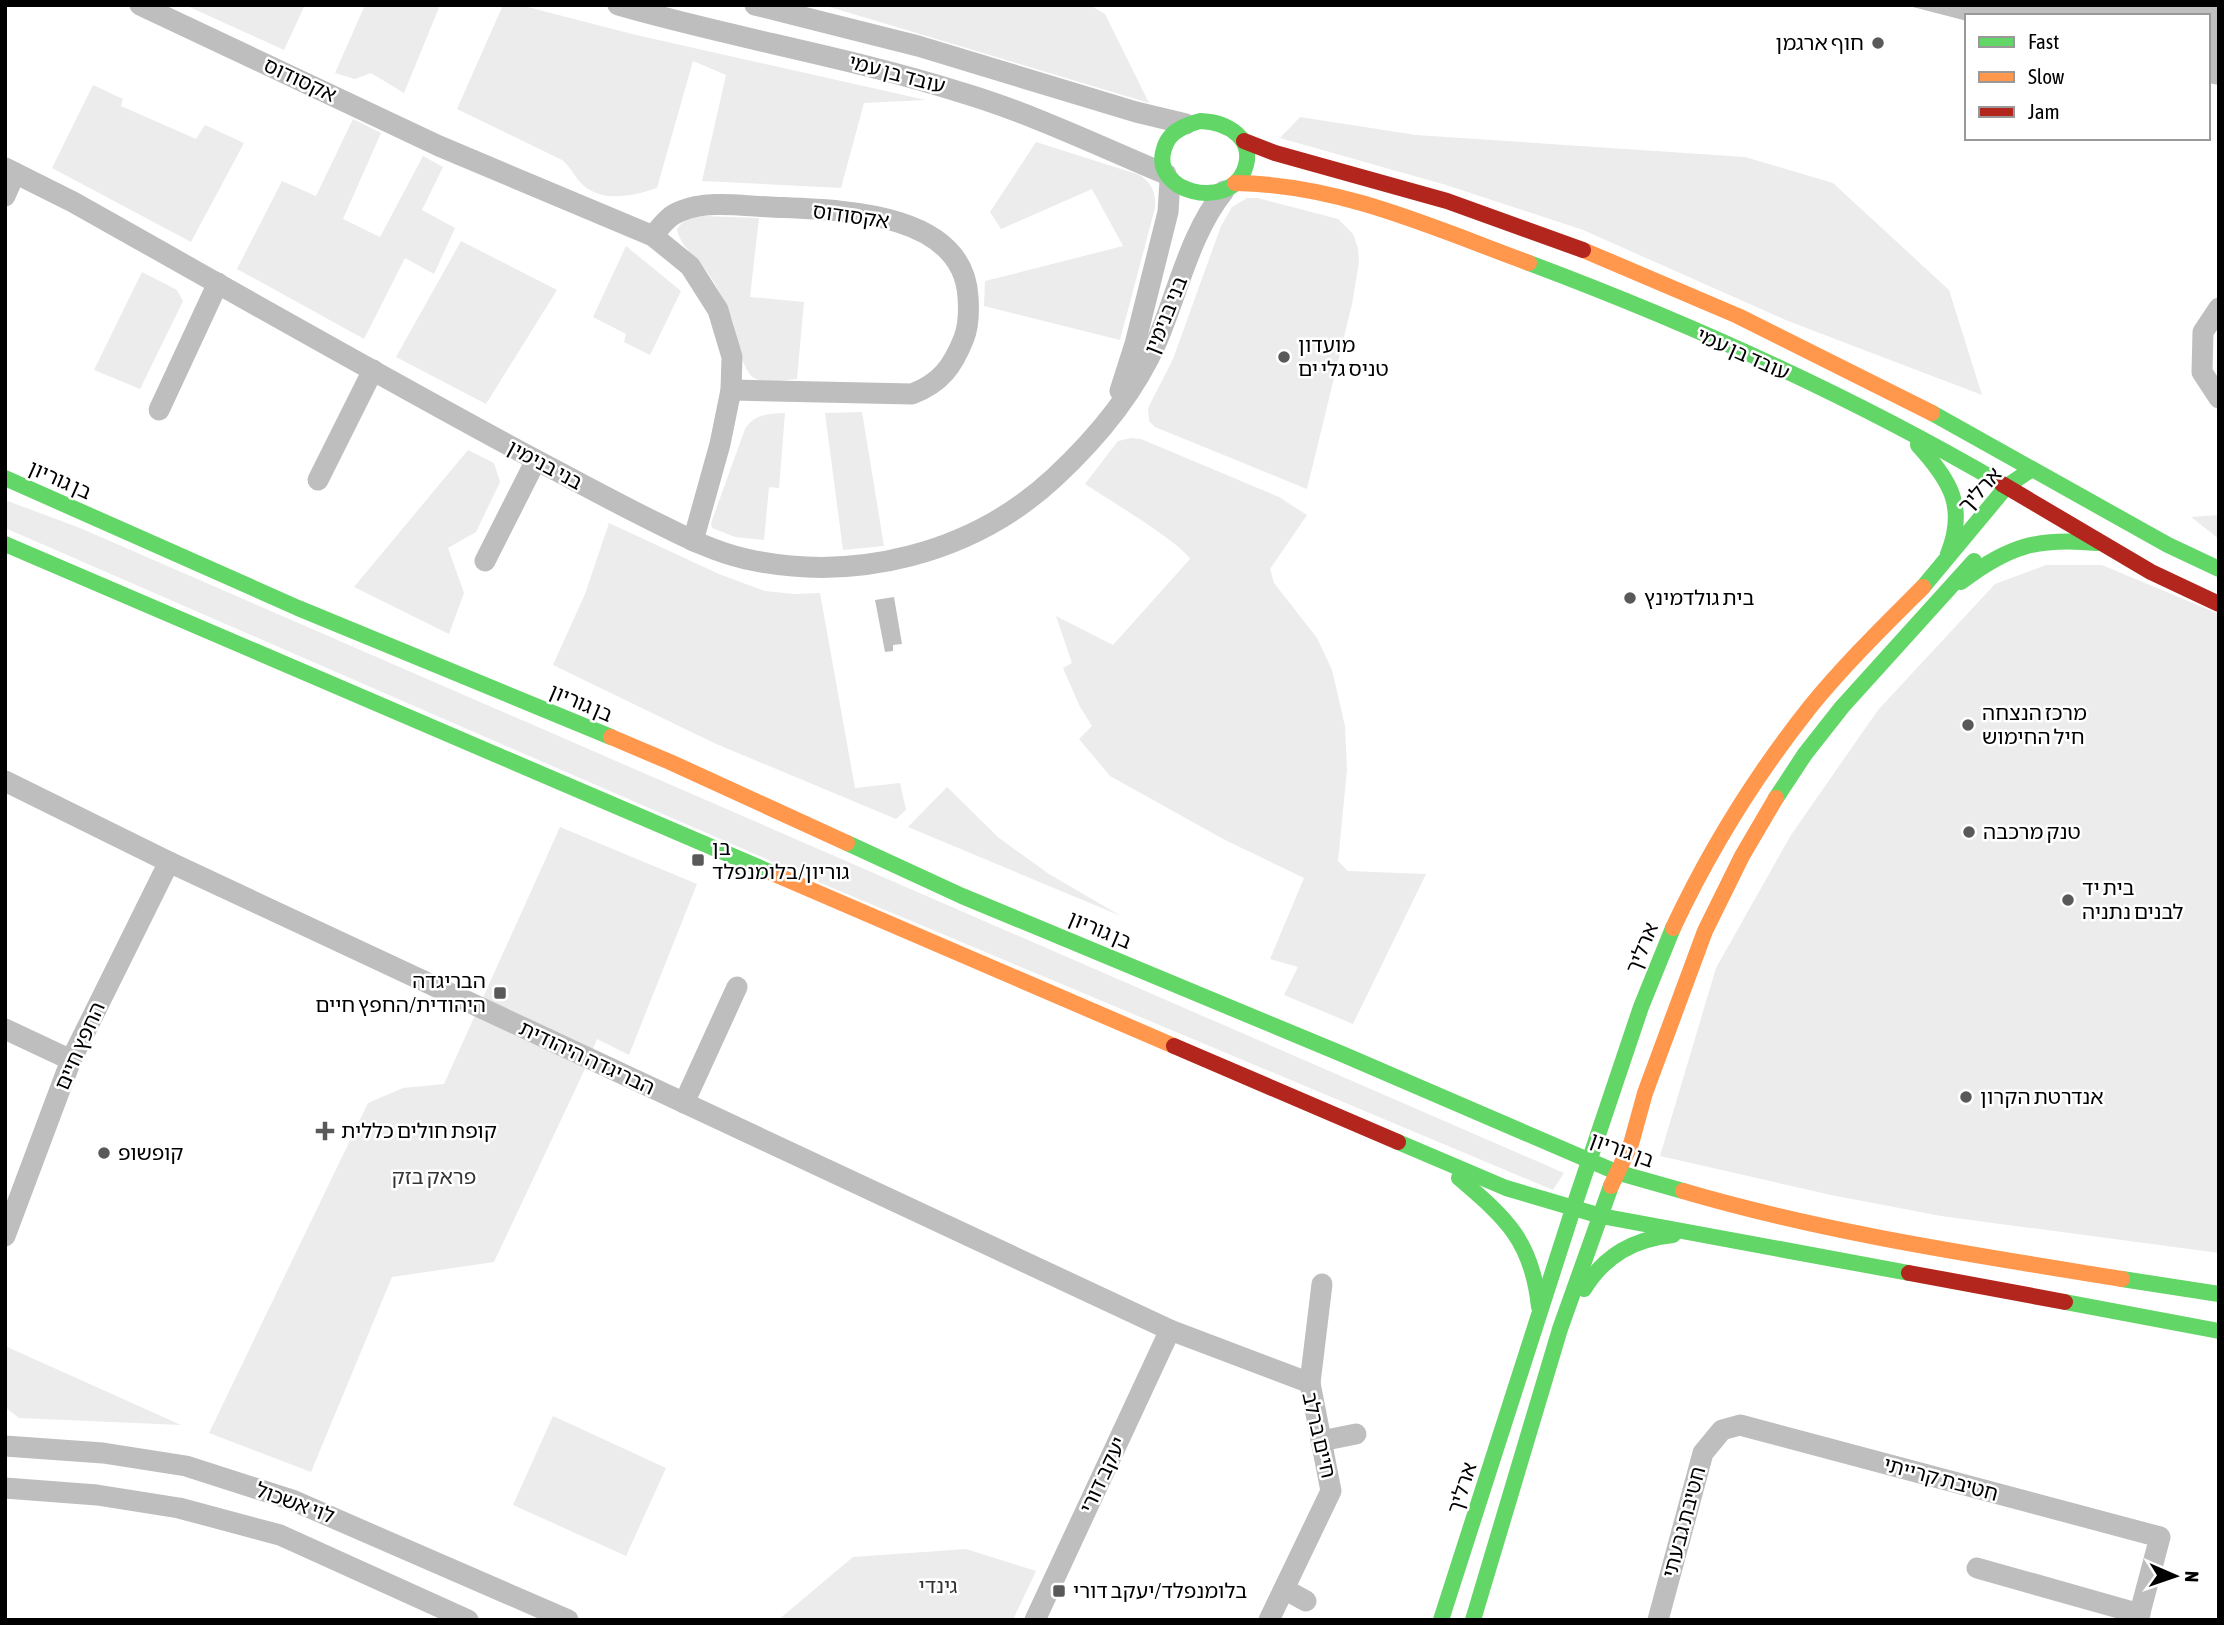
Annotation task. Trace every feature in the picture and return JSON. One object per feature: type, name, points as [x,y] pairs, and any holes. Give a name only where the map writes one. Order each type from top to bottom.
[{"type":"main road","points":[[1213,121],[1226,125],[1244,141],[1247,150],[1245,168],[1229,187],[1198,193],[1188,191],[1168,177],[1162,165],[1164,144],[1177,128],[1186,124],[1213,121]]},
{"type":"main road","name":"עובד בן עמי","points":[[1244,141],[1275,153],[1447,201],[1588,251],[1786,338],[1963,428],[2168,545],[2219,569]]},
{"type":"main road","name":"עובד בן עמי","points":[[1229,187],[1269,183],[1352,201],[1524,261],[1717,342],[1905,431],[2007,486],[2020,501],[2188,592],[2219,604]]},
{"type":"main road","points":[[1905,431],[1940,470],[1954,495],[1956,529],[1952,546],[1940,569]]},
{"type":"main road","name":"ארליך","points":[[1441,1620],[1614,1087],[1660,956],[1701,869],[1759,776],[1811,706],[1872,638],[1940,569],[2007,486],[2032,469]]},
{"type":"main road","name":"ארליך","points":[[2020,501],[2032,469]]},
{"type":"main road","name":"בן גוריון","points":[[5,478],[298,608],[670,762],[962,896],[1330,1049],[1616,1172],[1699,1196],[1867,1234],[2023,1263],[2219,1294]]},
{"type":"main road","points":[[1952,589],[1985,562],[2020,545],[2059,540],[2101,543]]},
{"type":"main road","points":[[5,544],[1506,1188],[1601,1216],[2219,1331]]},
{"type":"main road","points":[[1473,1620],[1560,1329],[1616,1172],[1628,1158],[1643,1102],[1693,963],[1715,911],[1735,870],[1784,787],[1840,709],[1952,589],[1984,549]]},
{"type":"main road","points":[[1529,1136],[1549,1138],[1581,1131],[1614,1087]]},
{"type":"main road","points":[[1643,1102],[1642,1128],[1647,1148]]},
{"type":"main road","points":[[1436,1160],[1503,1216],[1518,1235],[1534,1270],[1538,1290],[1538,1321]]},
{"type":"main road","points":[[1660,1169],[1679,1186],[1699,1196]]},
{"type":"main road","points":[[1560,1329],[1589,1280],[1615,1252],[1649,1238],[1697,1234]]},
{"type":"street","name":"אקסודוס","points":[[140,5],[439,146],[653,236],[690,266],[718,310],[732,356],[731,390],[718,455],[693,541]]},
{"type":"street","name":"עובד בן עמי","points":[[618,5],[955,90],[1016,111],[1168,177]]},
{"type":"street","name":"עובד בן עמי","points":[[755,5],[918,46],[1136,112],[1186,124]]},
{"type":"street","name":"בני בנימין","points":[[10,171],[73,202],[536,460],[693,541],[745,559],[812,566],[883,563],[956,542],[991,524],[1052,480],[1097,432],[1129,393],[1143,370],[1204,219],[1229,187]]},
{"type":"street","points":[[5,196],[10,171]]},
{"type":"street","name":"בני בנימין","points":[[1097,432],[1121,388],[1135,344],[1168,212],[1168,177]]},
{"type":"street","name":"אקסודוס","points":[[653,236],[664,222],[680,211],[712,205],[818,209],[888,218],[935,237],[958,260],[967,285],[969,313],[966,333],[956,359],[947,373],[929,387],[912,394],[731,390]]},
{"type":"street","points":[[159,410],[218,284]]},
{"type":"street","points":[[2219,308],[2203,332],[2202,372],[2219,398]]},
{"type":"street","points":[[318,480],[373,370]]},
{"type":"street","points":[[485,561],[536,460]]},
{"type":"street","name":"הבריגדה היהודית","points":[[5,781],[169,862],[1170,1331]]},
{"type":"street","name":"החפץ חיים","points":[[5,1236],[71,1060],[169,862]]},
{"type":"street","points":[[1701,869],[1735,870]]},
{"type":"street","points":[[684,1103],[737,987]]},
{"type":"street","points":[[5,1029],[71,1060]]},
{"type":"street","points":[[1310,1384],[1322,1284]]},
{"type":"street","name":"חיים ברלב","points":[[1170,1331],[1310,1384],[1331,1491],[1328,1520],[1284,1589],[1269,1620]]},
{"type":"street","name":"יעקב דורי","points":[[1035,1620],[1170,1331]]},
{"type":"street","name":"חטיבת קרייתי","points":[[1722,1430],[1740,1425],[2160,1537],[2139,1617]]},
{"type":"street","name":"חטיבת גבעתי","points":[[1658,1620],[1703,1453],[1722,1430]]},
{"type":"street","points":[[1321,1441],[1356,1434]]},
{"type":"street","name":"לוי אשכול","points":[[5,1446],[103,1453],[197,1470],[292,1500],[568,1620]]},
{"type":"street","name":"לוי אשכול","points":[[5,1488],[97,1495],[179,1508],[280,1535],[467,1620]]},
{"type":"street","points":[[1977,1567],[2139,1617]]},
{"type":"street","points":[[1284,1589],[1306,1601]]},
{"type":"green space","points":[[185,5],[305,5],[284,50]]},
{"type":"green space","points":[[365,5],[440,5],[404,93],[371,73],[355,79],[335,73]]},
{"type":"green space","points":[[503,5],[520,5],[632,34],[926,100],[864,103],[841,188],[702,181],[726,75],[693,61],[657,188],[629,195],[600,194],[583,185],[562,160],[457,109]]},
{"type":"green space","points":[[823,5],[1090,5],[1105,14],[1149,103]]},
{"type":"green space","points":[[93,85],[123,99],[121,106],[196,139],[205,125],[244,143],[191,242],[52,168]]},
{"type":"green space","points":[[1300,117],[1416,135],[1745,157],[1833,183],[1949,290],[1982,395],[1788,321],[1583,230],[1446,185],[1280,138]]},
{"type":"green space","points":[[353,119],[381,133],[343,219],[380,237],[423,156],[443,167],[422,210],[455,228],[434,274],[405,258],[364,339],[237,269],[282,181],[316,196]]},
{"type":"green space","points":[[1036,142],[1140,175],[1153,190],[1155,208],[1120,340],[984,306],[985,281],[1123,246],[1092,189],[1001,229],[990,212]]},
{"type":"green space","points":[[1247,198],[1258,198],[1338,219],[1353,234],[1358,248],[1359,262],[1352,304],[1307,489],[1155,427],[1149,421],[1148,408],[1173,359],[1221,226],[1232,207]]},
{"type":"green space","points":[[704,216],[759,218],[750,297],[804,302],[797,379],[758,380],[745,367],[731,316],[723,298],[709,274],[685,246],[677,229],[682,223]]},
{"type":"green space","points":[[461,241],[557,290],[486,404],[396,357]]},
{"type":"green space","points":[[626,246],[681,291],[650,355],[624,342],[626,334],[593,317]]},
{"type":"green space","points":[[142,272],[177,290],[183,301],[140,389],[94,370]]},
{"type":"green space","points":[[862,412],[884,546],[843,550],[825,413]]},
{"type":"green space","points":[[785,413],[779,488],[769,487],[764,540],[735,537],[712,528],[711,523],[745,429],[757,418]]},
{"type":"green space","points":[[1141,439],[1279,497],[1307,515],[1270,569],[1274,583],[1317,638],[1332,670],[1345,726],[1347,770],[1338,861],[1348,871],[1426,874],[1353,1024],[1284,995],[1298,967],[1270,959],[1304,878],[1225,840],[1110,776],[1079,739],[1092,726],[1080,707],[1063,668],[1072,663],[1056,616],[1113,645],[1190,559],[1158,531],[1085,484],[1118,441]]},
{"type":"green space","points":[[468,450],[494,463],[500,482],[476,532],[448,548],[464,593],[449,634],[354,587]]},
{"type":"green space","points":[[5,500],[80,528],[1564,1173],[1553,1190],[835,889],[5,528]]},
{"type":"green space","points":[[2219,515],[2219,539],[2191,517]]},
{"type":"green space","points":[[609,523],[719,574],[765,591],[820,593],[855,788],[900,783],[906,810],[896,819],[714,743],[553,665],[585,594]]},
{"type":"green space","points":[[2046,565],[2102,565],[2219,614],[2219,1253],[1941,1216],[1831,1195],[1660,1156],[1716,968],[1791,835],[1878,710],[1995,584]]},
{"type":"green space","points":[[947,787],[999,838],[1049,874],[1121,916],[908,827]]},
{"type":"green space","name":"פראק בזק","points":[[560,827],[697,884],[629,1055],[597,1039],[494,1262],[392,1277],[311,1472],[209,1433],[368,1103],[403,1088],[444,1084]]},
{"type":"green space","points":[[5,1346],[181,1425],[19,1418],[5,1407]]},
{"type":"green space","points":[[553,1416],[666,1468],[626,1556],[513,1505]]},
{"type":"green space","name":"גינדי","points":[[966,1549],[1036,1571],[1013,1620],[778,1620],[853,1557]]},
{"type":"shaded area","points":[[1905,5],[2219,5],[2219,85],[2210,83],[2210,14],[1965,14],[1965,20]]},
{"type":"shaded area","points":[[894,597],[902,644],[893,645],[893,651],[885,652],[875,600]]},
{"type":"traffic: fast","points":[[1200,121],[1230,129],[1243,141],[1247,150],[1244,171],[1235,183],[1208,193],[1192,191],[1179,185],[1168,176],[1163,164],[1166,143],[1174,133],[1200,121]]},
{"type":"traffic: fast","points":[[1529,263],[1650,311],[1830,392],[2002,484]]},
{"type":"traffic: fast","points":[[1932,413],[2168,545],[2219,569]]},
{"type":"traffic: fast","points":[[1918,445],[1939,470],[1952,495],[1956,522],[1948,554]]},
{"type":"traffic: fast","points":[[1923,587],[2007,486],[2032,469]]},
{"type":"traffic: fast","points":[[5,478],[298,608],[611,737]]},
{"type":"traffic: fast","points":[[1961,582],[1994,560],[2024,547],[2057,542],[2097,543]]},
{"type":"traffic: fast","points":[[5,544],[772,873]]},
{"type":"traffic: fast","points":[[1776,798],[1805,754],[1842,707],[1974,561]]},
{"type":"traffic: fast","points":[[847,843],[962,896],[1342,1054],[1616,1172],[1683,1191]]},
{"type":"traffic: fast","points":[[1441,1620],[1573,1209],[1641,1007],[1673,928]]},
{"type":"traffic: fast","points":[[1398,1142],[1506,1188],[1601,1216],[1909,1273]]},
{"type":"traffic: fast","points":[[1459,1178],[1491,1206],[1514,1233],[1530,1265],[1539,1307]]},
{"type":"traffic: fast","points":[[1473,1620],[1560,1329],[1611,1186]]},
{"type":"traffic: fast","points":[[1584,1289],[1601,1267],[1622,1251],[1646,1240],[1673,1235]]},
{"type":"traffic: fast","points":[[2122,1279],[2219,1294]]},
{"type":"traffic: fast","points":[[2065,1302],[2219,1331]]},
{"type":"traffic: slow","points":[[1235,183],[1274,185],[1349,200],[1385,210],[1529,263]]},
{"type":"traffic: slow","points":[[1583,250],[1738,316],[1932,413]]},
{"type":"traffic: slow","points":[[1673,928],[1718,841],[1790,733],[1837,675],[1923,587]]},
{"type":"traffic: slow","points":[[611,737],[847,843]]},
{"type":"traffic: slow","points":[[1611,1186],[1631,1144],[1645,1093],[1705,931],[1742,856],[1776,798]]},
{"type":"traffic: slow","points":[[772,873],[1174,1046]]},
{"type":"traffic: slow","points":[[1683,1191],[1846,1231],[2122,1279]]},
{"type":"traffic: jam","points":[[1244,141],[1275,153],[1447,201],[1583,250]]},
{"type":"traffic: jam","points":[[2002,484],[2151,572],[2219,604]]},
{"type":"traffic: jam","points":[[1174,1046],[1398,1142]]},
{"type":"traffic: jam","points":[[1909,1273],[2065,1302]]},
{"type":"place","name":"חוף ארגמן","points":[[1878,43]]},
{"type":"place","name":"מועדון טניס גלי ים","points":[[1284,357]]},
{"type":"place","name":"בית גולדמינץ","points":[[1630,598]]},
{"type":"place","name":"מרכז הנצחה חיל החימוש","points":[[1968,725]]},
{"type":"place","name":"טנק מרכבה","points":[[1969,832]]},
{"type":"place","name":"בן גוריון/בלומנפלד","points":[[698,860]]},
{"type":"place","name":"בית יד לבנים נתניה","points":[[2068,900]]},
{"type":"place","name":"הבריגדה היהודית/החפץ חיים","points":[[500,993]]},
{"type":"place","name":"אנדרטת הקרון","points":[[1966,1097]]},
{"type":"place","name":"קופת חולים כללית","points":[[325,1131]]},
{"type":"place","name":"קופשופ","points":[[104,1153]]},
{"type":"place","name":"בלומנפלד/יעקב דורי","points":[[1059,1591]]}]
